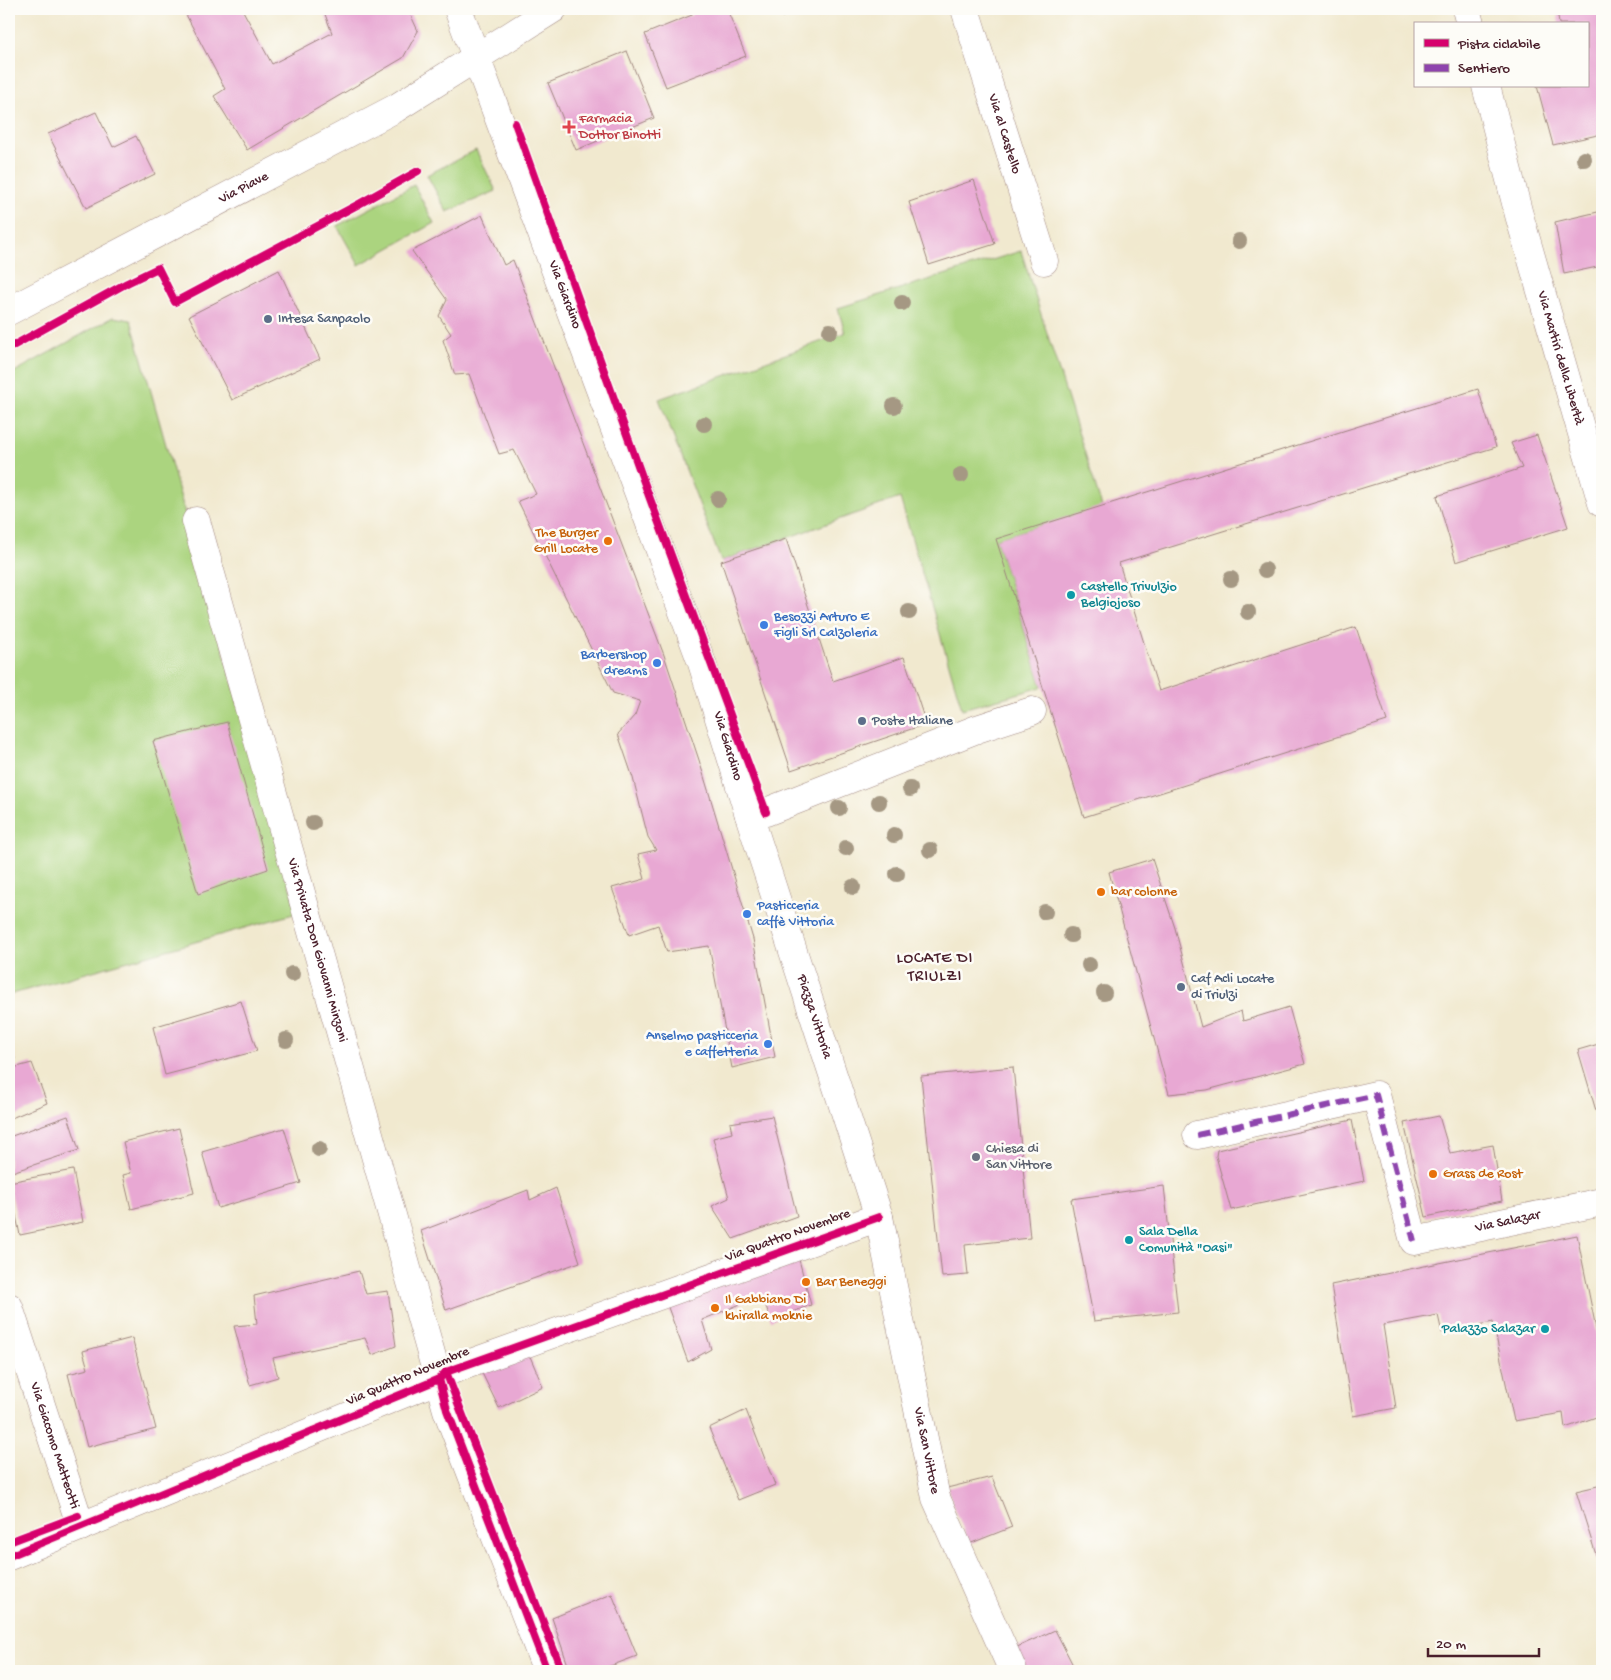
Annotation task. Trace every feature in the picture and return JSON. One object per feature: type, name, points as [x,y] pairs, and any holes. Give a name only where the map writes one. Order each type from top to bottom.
[{"type":"street","name":"Via Giardino","points":[[458,9],[702,663],[749,815]]},
{"type":"street","name":"Via Piave","points":[[9,311],[396,108],[552,9]]},
{"type":"street","name":"Via al Castello","points":[[965,9],[1044,261]]},
{"type":"street","points":[[1466,9],[1469,22]]},
{"type":"street","name":"Via Martiri della Libertà","points":[[1487,88],[1519,215],[1602,503]]},
{"type":"street","name":"Via Privata Don Giovanni Minzoni","points":[[196,520],[447,1410],[547,1671]]},
{"type":"street","points":[[749,815],[766,812],[977,728],[1032,711]]},
{"type":"street","name":"Piazza Vittoria","points":[[749,815],[879,1217]]},
{"type":"street","name":"Via Salazar","points":[[1197,1135],[1376,1095],[1414,1241],[1602,1202]]},
{"type":"street","name":"Via Quattro Novembre","points":[[9,1556],[439,1379],[446,1372],[879,1217]]},
{"type":"street","name":"Via San Vittore","points":[[879,1217],[936,1498],[1014,1671]]},
{"type":"street","name":"Via Giacomo Matteotti","points":[[9,1307],[81,1527]]},
{"type":"green space","points":[[476,150],[496,191],[447,212],[427,175]]},
{"type":"green space","points":[[414,185],[434,223],[359,265],[337,226]]},
{"type":"green space","points":[[1021,251],[1102,507],[996,539],[1042,687],[962,709],[900,498],[721,561],[659,399],[845,333],[838,308]]},
{"type":"green space","points":[[113,317],[131,320],[297,913],[9,995],[9,375]]},
{"type":"building","points":[[183,9],[242,9],[272,64],[332,33],[323,9],[408,9],[418,31],[403,58],[247,150],[214,96],[225,89]]},
{"type":"building","points":[[690,9],[727,9],[746,56],[666,87],[645,34],[692,15]]},
{"type":"building","points":[[780,9],[804,9],[782,17]]},
{"type":"building","points":[[1557,9],[1602,9],[1602,134],[1553,145],[1538,88],[1588,88],[1588,22],[1559,22]]},
{"type":"building","points":[[627,51],[654,118],[576,150],[548,83]]},
{"type":"building","points":[[96,112],[113,147],[136,136],[155,174],[86,208],[48,134]]},
{"type":"building","points":[[974,180],[995,244],[929,265],[909,202]]},
{"type":"building","points":[[1602,211],[1602,266],[1564,274],[1555,222]]},
{"type":"building","points":[[482,215],[504,265],[513,260],[664,655],[699,760],[753,939],[775,1057],[732,1068],[709,946],[667,952],[658,925],[629,935],[612,888],[645,879],[638,854],[656,850],[648,837],[633,778],[618,734],[635,715],[640,701],[613,693],[518,501],[536,494],[514,450],[499,454],[469,374],[455,375],[443,340],[451,334],[439,316],[447,300],[412,251]]},
{"type":"building","points":[[279,270],[320,359],[232,400],[189,316]]},
{"type":"building","name":"Castello Trivulzio Belgiojoso","points":[[1478,389],[1496,447],[1119,563],[1159,691],[1356,627],[1387,721],[1084,817],[996,539]]},
{"type":"building","points":[[1602,412],[1602,434],[1595,414]]},
{"type":"building","points":[[1537,435],[1568,527],[1456,562],[1437,496],[1522,468],[1511,443]]},
{"type":"building","points":[[786,539],[833,681],[904,657],[926,724],[791,770],[721,561]]},
{"type":"building","points":[[227,722],[268,869],[198,894],[153,741]]},
{"type":"building","points":[[1152,859],[1175,928],[1201,1027],[1241,1011],[1243,1021],[1289,1007],[1305,1064],[1207,1090],[1169,1094],[1109,872]]},
{"type":"building","points":[[241,1001],[257,1051],[165,1075],[153,1027]]},
{"type":"building","points":[[9,1040],[15,1059],[9,1061]]},
{"type":"building","points":[[1602,1043],[1602,1131],[1578,1050]]},
{"type":"building","points":[[32,1063],[47,1103],[9,1119],[9,1069]]},
{"type":"building","name":"Chiesa di San Vittore","points":[[1013,1067],[1030,1238],[965,1245],[968,1275],[942,1277],[921,1076]]},
{"type":"building","points":[[68,1116],[79,1150],[9,1173],[9,1137]]},
{"type":"building","points":[[772,1116],[797,1216],[733,1239],[712,1206],[729,1198],[713,1138],[732,1133],[730,1123]]},
{"type":"building","points":[[1439,1116],[1450,1153],[1493,1145],[1502,1201],[1426,1217],[1404,1123]]},
{"type":"building","points":[[1352,1120],[1364,1181],[1231,1210],[1216,1156],[1217,1150]]},
{"type":"building","points":[[179,1128],[194,1193],[131,1209],[123,1175],[131,1173],[123,1142]]},
{"type":"building","points":[[284,1128],[301,1183],[218,1208],[202,1152]]},
{"type":"building","points":[[73,1170],[83,1222],[20,1235],[9,1182]]},
{"type":"building","points":[[1164,1186],[1178,1312],[1094,1321],[1071,1199]]},
{"type":"building","points":[[556,1188],[580,1262],[446,1310],[421,1231],[528,1190],[530,1200]]},
{"type":"building","name":"Palazzo Salazar","points":[[1577,1235],[1602,1358],[1602,1415],[1565,1428],[1563,1413],[1514,1421],[1493,1322],[1442,1333],[1438,1315],[1383,1325],[1396,1408],[1353,1416],[1331,1285]]},
{"type":"building","points":[[797,1252],[811,1305],[771,1320],[763,1298],[750,1300],[702,1320],[711,1349],[688,1362],[666,1302]]},
{"type":"building","points":[[359,1271],[366,1294],[388,1291],[396,1346],[372,1355],[365,1338],[273,1358],[278,1377],[250,1385],[234,1326],[257,1324],[254,1296]]},
{"type":"building","points":[[132,1338],[156,1429],[87,1447],[68,1374],[88,1369],[83,1351]]},
{"type":"building","points":[[529,1354],[543,1387],[499,1408],[481,1371]]},
{"type":"building","points":[[746,1410],[775,1485],[738,1500],[709,1428]]},
{"type":"building","points":[[992,1477],[1012,1527],[969,1544],[947,1488]]},
{"type":"building","points":[[1602,1485],[1602,1574],[1576,1491]]},
{"type":"building","points":[[612,1594],[637,1656],[597,1671],[570,1671],[552,1618]]},
{"type":"building","points":[[1055,1630],[1076,1671],[1027,1671],[1015,1648]]},
{"type":"marked path","points":[[1197,1135],[1376,1095],[1414,1241]]},
{"type":"cycle path","points":[[515,123],[649,496],[766,812]]},
{"type":"cycle path","points":[[9,348],[158,268],[175,302],[418,171]]},
{"type":"cycle path","points":[[9,1556],[439,1379],[446,1372],[879,1217]]},
{"type":"cycle path","points":[[446,1372],[562,1671]]},
{"type":"cycle path","points":[[439,1379],[447,1410],[547,1671]]},
{"type":"cycle path","points":[[9,1542],[78,1516]]},
{"type":"place","name":"Farmacia Dottor Binotti","points":[[569,127]]},
{"type":"place","name":"Intesa Sanpaolo","points":[[268,319]]},
{"type":"place","name":"The Burger Grill Locate","points":[[608,541]]},
{"type":"place","name":"Castello Trivulzio Belgiojoso","points":[[1071,595]]},
{"type":"place","name":"Besozzi Arturo E Figli Srl Calzoleria","points":[[764,625]]},
{"type":"place","name":"Barbershop dreams","points":[[657,663]]},
{"type":"place","name":"Poste Italiane","points":[[862,721]]},
{"type":"place","name":"bar colonne","points":[[1101,892]]},
{"type":"place","name":"Pasticceria caffè Vittoria","points":[[747,914]]},
{"type":"place","name":"Caf Acli Locate di Triulzi","points":[[1181,987]]},
{"type":"place","name":"Anselmo pasticceria e caffetteria","points":[[768,1044]]},
{"type":"place","name":"Chiesa di San Vittore","points":[[976,1157]]},
{"type":"place","name":"Grass de Rost","points":[[1433,1174]]},
{"type":"place","name":"Sala Della Comunità \"Oasi\"","points":[[1129,1240]]},
{"type":"place","name":"Bar Beneggi","points":[[806,1282]]},
{"type":"place","name":"Il Gabbiano Di khiralla moknie","points":[[715,1308]]},
{"type":"place","name":"Palazzo Salazar","points":[[1545,1329]]},
{"type":"district","name":"LOCATE DI TRIULZI","points":[[935,968]]}]
